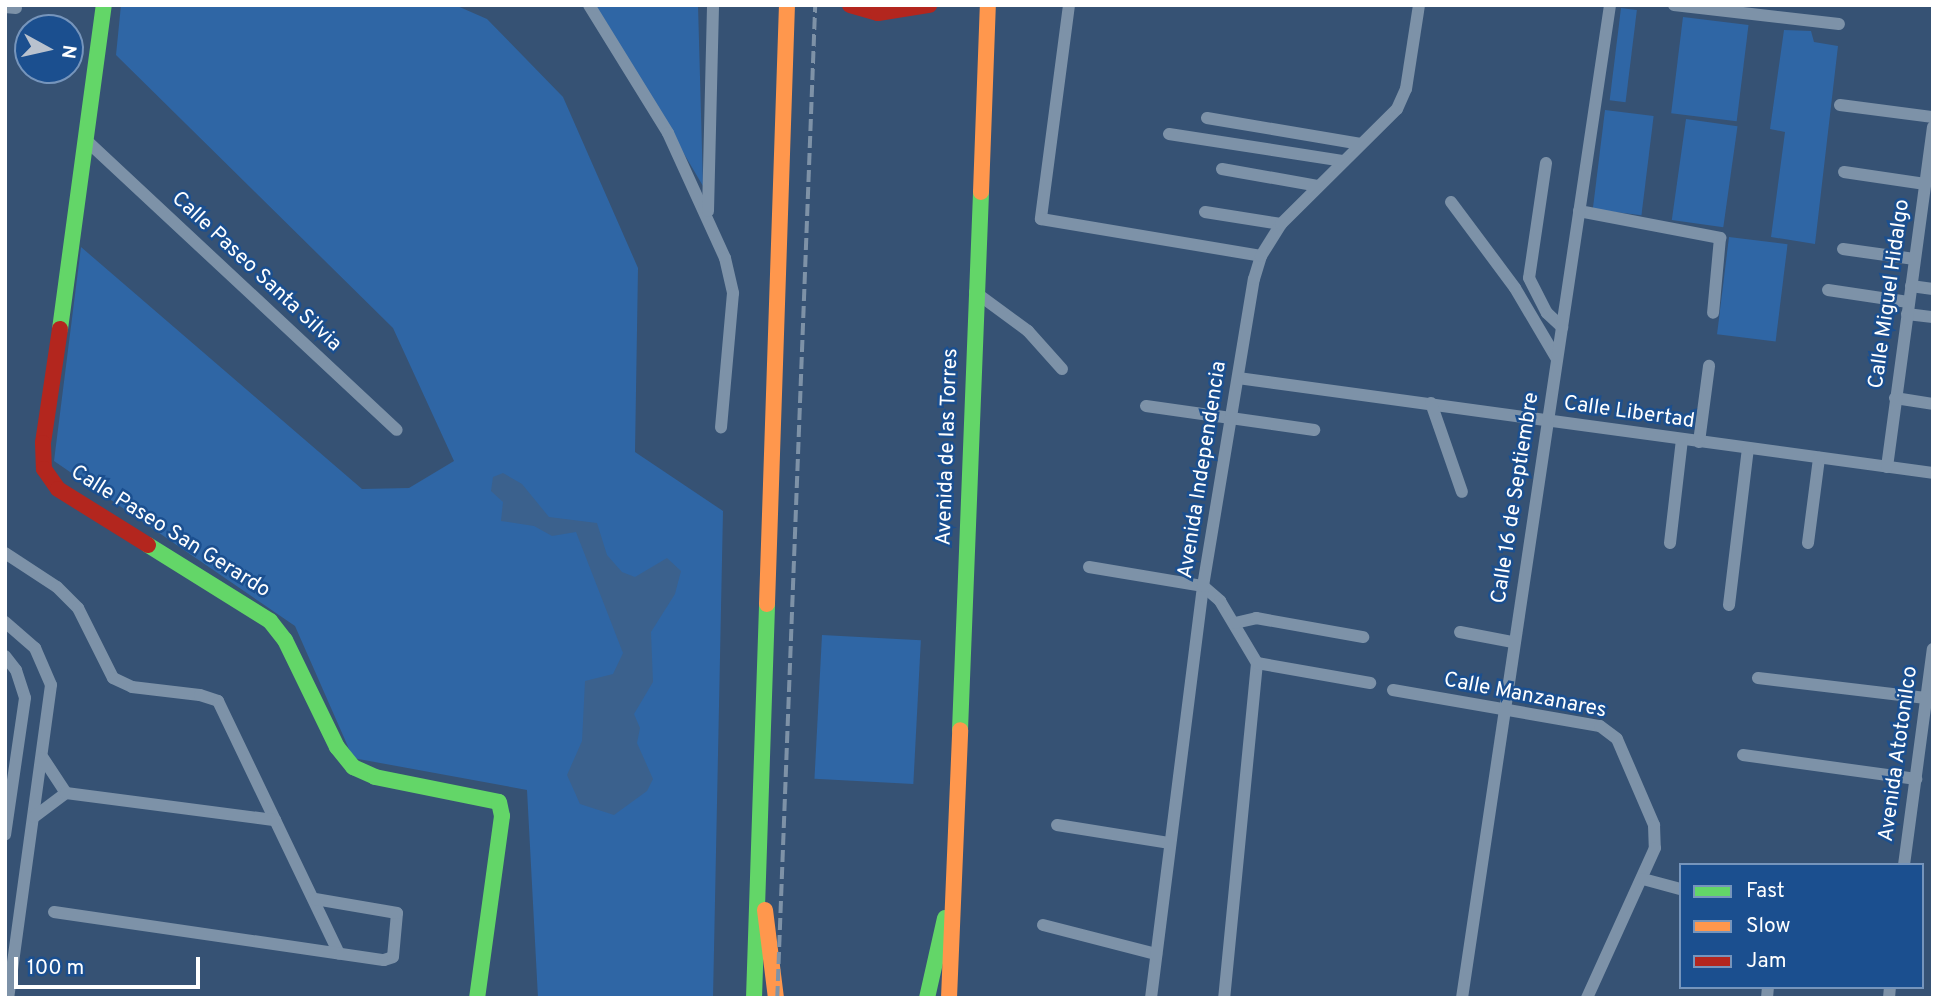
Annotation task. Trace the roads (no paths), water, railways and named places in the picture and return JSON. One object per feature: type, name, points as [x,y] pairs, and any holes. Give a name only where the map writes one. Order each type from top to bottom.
[{"type":"main road","name":"Calle Paseo San Gerardo","points":[[104,5],[88,142],[43,443],[44,469],[58,489],[270,621],[285,640],[337,747],[353,767],[375,777],[499,802],[502,816],[477,998]]},
{"type":"main road","points":[[754,998],[787,5]]},
{"type":"main road","points":[[850,5],[878,13],[929,5]]},
{"type":"main road","name":"Avenida de las Torres","points":[[952,891],[988,5]]},
{"type":"main road","points":[[758,873],[776,998]]},
{"type":"main road","points":[[927,998],[952,891]]},
{"type":"main road","points":[[949,998],[952,891]]},
{"type":"street","points":[[589,5],[656,111],[708,213],[733,293],[721,427]]},
{"type":"street","points":[[708,213],[713,5]]},
{"type":"street","points":[[1069,5],[1041,219],[1261,256]]},
{"type":"street","name":"Avenida Independencia","points":[[1151,998],[1203,586],[1261,256],[1281,224],[1397,109],[1406,89],[1419,5]]},
{"type":"street","name":"Calle 16 de Septiembre","points":[[1462,998],[1503,708],[1610,5]]},
{"type":"street","points":[[1674,5],[1839,24]]},
{"type":"street","points":[[1840,105],[1933,117]]},
{"type":"street","points":[[1207,118],[1361,144]]},
{"type":"street","name":"Calle Miguel Hidalgo","points":[[1887,467],[1933,127]]},
{"type":"street","points":[[1169,134],[1344,160]]},
{"type":"street","name":"Calle Paseo Santa Silvia","points":[[88,142],[397,430]]},
{"type":"street","points":[[1546,163],[1528,278],[1547,313],[1562,327]]},
{"type":"street","points":[[1222,169],[1318,186]]},
{"type":"street","points":[[1844,172],[1925,184]]},
{"type":"street","points":[[1451,202],[1515,288],[1557,359]]},
{"type":"street","points":[[1579,211],[1720,238],[1713,313]]},
{"type":"street","points":[[1205,212],[1281,224]]},
{"type":"street","points":[[1843,249],[1914,259]]},
{"type":"street","points":[[1911,286],[1933,289]]},
{"type":"street","points":[[1828,290],[1908,308],[1933,317]]},
{"type":"street","points":[[975,292],[1028,331],[1062,369]]},
{"type":"street","points":[[1699,442],[1709,366]]},
{"type":"street","name":"Calle Libertad","points":[[1238,378],[1933,473]]},
{"type":"street","points":[[1895,398],[1933,404]]},
{"type":"street","points":[[1431,403],[1462,492]]},
{"type":"street","points":[[1146,406],[1314,430]]},
{"type":"street","points":[[1670,543],[1682,440]]},
{"type":"street","points":[[1729,605],[1748,449]]},
{"type":"street","points":[[1808,543],[1819,458]]},
{"type":"street","points":[[5,553],[57,587],[78,608],[113,678],[132,687],[218,701],[339,953]]},
{"type":"street","points":[[1089,567],[1203,586],[1235,623],[1257,663],[1224,998]]},
{"type":"street","points":[[1235,623],[1256,618],[1363,637]]},
{"type":"street","points":[[5,622],[35,648],[46,667],[51,685],[34,817],[9,953],[8,998]]},
{"type":"street","points":[[1460,632],[1513,642]]},
{"type":"street","name":"Avenida Atotonilco","points":[[1904,863],[1933,649]]},
{"type":"street","points":[[5,656],[16,670],[25,698],[5,835]]},
{"type":"street","points":[[1257,663],[1370,683]]},
{"type":"street","points":[[1758,678],[1926,698]]},
{"type":"street","name":"Calle Manzanares","points":[[1393,690],[1600,726],[1618,739],[1654,825],[1655,848],[1587,998]]},
{"type":"street","points":[[1743,755],[1916,779]]},
{"type":"street","points":[[43,758],[66,793]]},
{"type":"street","points":[[34,817],[66,793],[275,820]]},
{"type":"street","points":[[1057,825],[1169,843]]},
{"type":"street","points":[[1643,879],[1679,888]]},
{"type":"street","points":[[54,912],[391,959],[398,916],[390,911],[315,899]]},
{"type":"street","points":[[1043,925],[1156,954]]},
{"type":"railway","points":[[777,998],[815,5]]}]
